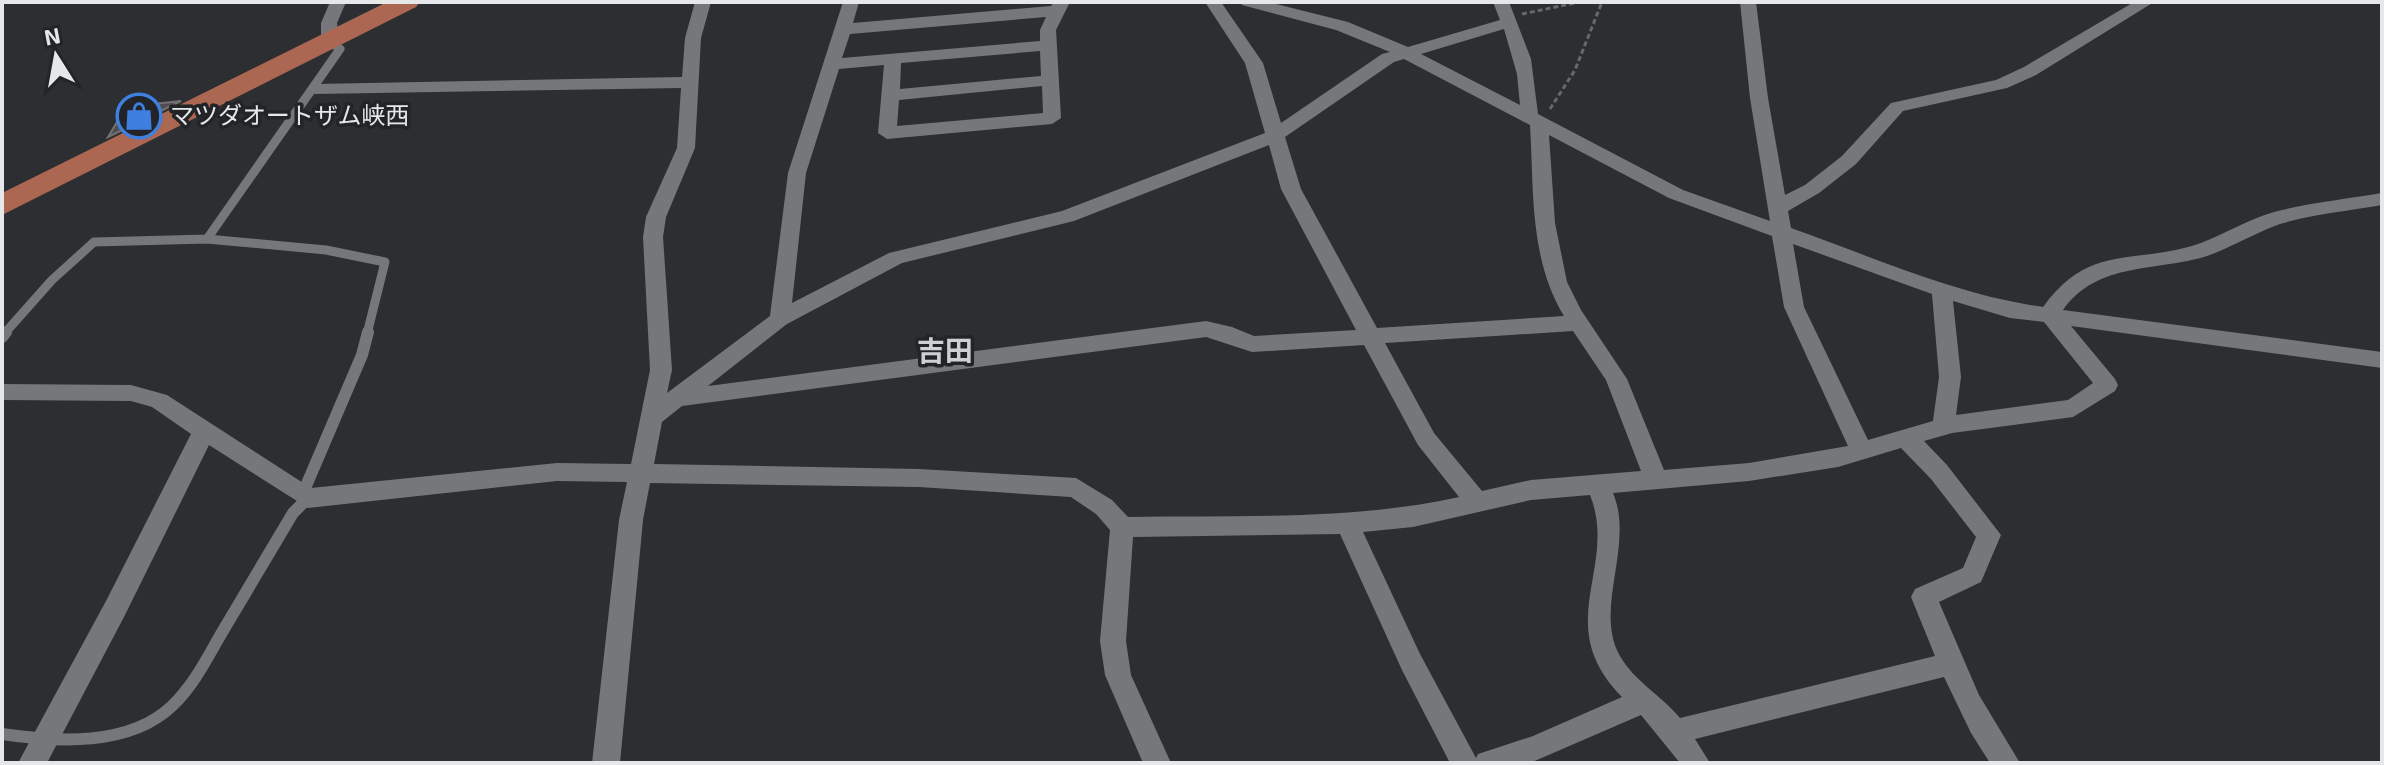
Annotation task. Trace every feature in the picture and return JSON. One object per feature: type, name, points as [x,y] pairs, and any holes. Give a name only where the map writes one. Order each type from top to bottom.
[{"type":"main road","points":[[2,205],[407,2]]},
{"type":"street","points":[[330,41],[329,23],[338,2]]},
{"type":"street","points":[[606,763],[631,520],[661,370],[653,237],[656,217],[686,148],[693,38],[703,2]]},
{"type":"street","points":[[780,319],[797,173],[851,2]]},
{"type":"street","points":[[1213,2],[1254,63],[1291,189],[1426,439],[1477,502]]},
{"type":"street","points":[[1248,2],[1300,7],[1403,51],[1676,194],[1942,290],[2010,310],[2382,360]]},
{"type":"street","points":[[1748,2],[1779,231],[1794,307],[1862,451]]},
{"type":"street","points":[[1777,208],[1812,189],[1849,160],[1897,107],[2001,84],[2030,71],[2146,2]]},
{"type":"street","points":[[843,29],[1060,6]]},
{"type":"street","points":[[893,61],[887,133],[1052,118],[1048,30],[1060,6]]},
{"type":"street","points":[[651,418],[780,319],[896,258],[1067,216],[1274,136],[1373,66],[1403,51],[1506,13],[1534,121],[1557,281],[1610,368],[1634,418],[1656,480]]},
{"type":"street","points":[[832,64],[1049,45]]},
{"type":"street","points":[[891,95],[1050,80]]},
{"type":"street","points":[[315,89],[691,82]]},
{"type":"street","points":[[2049,314],[2067,289],[2087,275],[2113,266],[2202,250],[2277,218],[2382,199]]},
{"type":"street","points":[[1942,290],[1950,377],[1943,427]]},
{"type":"street","points":[[1122,527],[1347,524],[1413,517],[1531,490],[1749,472],[1838,458],[1943,427],[2073,408],[2107,385],[2049,314]]},
{"type":"street","points":[[677,398],[1206,329],[1224,332],[1252,344],[1580,323]]},
{"type":"street","points":[[2,392],[131,393],[159,401],[306,496],[557,472],[919,478],[1076,488],[1104,507],[1122,527],[1113,641],[1118,675],[1157,763]]},
{"type":"street","points":[[38,752],[204,431]]},
{"type":"street","points":[[1906,438],[1939,472],[1989,535],[1972,575],[1924,597],[1964,696],[1986,736],[2006,763]]},
{"type":"street","points":[[1598,485],[1608,503],[1612,529],[1600,594],[1601,642],[1610,664],[1674,732],[1696,763]]},
{"type":"street","points":[[1347,524],[1411,662],[1465,763]]},
{"type":"street","points":[[1674,732],[1951,664]]},
{"type":"street","points":[[1488,763],[1537,748],[1643,701]]},
{"type":"lane","points":[[207,239],[315,89],[340,49],[330,41]]},
{"type":"lane","points":[[2,337],[52,280],[94,242],[207,239],[326,250],[385,262],[362,355],[306,496],[194,679],[164,713],[139,727],[38,752],[2,734]]},
{"type":"path","points":[[1506,13],[1580,2]]},
{"type":"path","points":[[1534,121],[1575,70],[1602,2]]},
{"type":"building","points":[[181,101],[108,137],[126,107]]},
{"type":"place","name":"マツダオートザム峡西","points":[[139,116]]},
{"type":"district","name":"吉田","points":[[945,351]]}]
